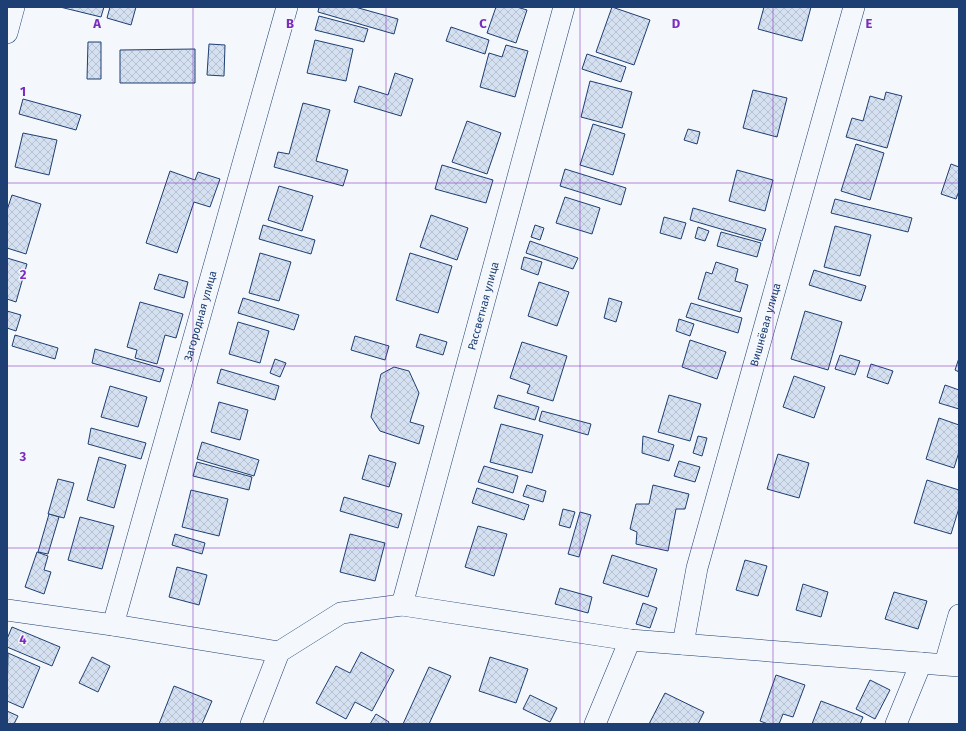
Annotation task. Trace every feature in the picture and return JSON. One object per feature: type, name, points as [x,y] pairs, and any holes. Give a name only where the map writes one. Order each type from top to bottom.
[{"type":"street","points":[[7,33],[14,7]]},
{"type":"street","name":"Загородная улица","points":[[113,625],[287,7]]},
{"type":"street","name":"Рассветная улица","points":[[402,605],[564,7]]},
{"type":"street","name":"Вишнёвая улица","points":[[683,644],[697,568],[854,7]]},
{"type":"street","points":[[251,724],[279,652],[340,613],[402,605],[630,640],[952,665],[959,615]]},
{"type":"street","points":[[7,610],[113,625],[279,652]]},
{"type":"street","points":[[595,724],[630,640]]},
{"type":"street","points":[[896,724],[921,663]]},
{"type":"building","points":[[60,7],[104,7],[101,17]]},
{"type":"building","points":[[110,7],[136,7],[131,25],[107,18]]},
{"type":"building","points":[[319,7],[355,7],[398,19],[394,34],[318,12]]},
{"type":"building","points":[[496,7],[517,7],[527,10],[516,43],[487,33]]},
{"type":"building","points":[[612,7],[650,20],[634,65],[596,52]]},
{"type":"building","points":[[764,7],[811,7],[802,41],[758,29]]},
{"type":"building","points":[[319,16],[368,29],[364,42],[315,30]]},
{"type":"building","points":[[451,27],[489,40],[485,54],[446,41]]},
{"type":"building","points":[[315,40],[353,49],[346,81],[307,73]]},
{"type":"building","points":[[88,42],[101,42],[101,79],[87,79]]},
{"type":"building","points":[[209,44],[225,45],[224,76],[207,75]]},
{"type":"building","points":[[506,45],[528,51],[515,97],[480,87],[489,53],[502,57]]},
{"type":"building","points":[[195,49],[195,83],[120,83],[120,50]]},
{"type":"building","points":[[587,54],[626,67],[621,82],[582,69]]},
{"type":"building","points":[[395,73],[413,79],[401,116],[354,102],[359,86],[388,95]]},
{"type":"building","points":[[590,81],[632,92],[622,128],[581,117]]},
{"type":"building","points":[[753,90],[787,98],[777,137],[743,128]]},
{"type":"building","points":[[886,92],[902,96],[887,148],[846,137],[852,118],[863,121],[870,96],[884,100]]},
{"type":"building","points":[[23,99],[81,115],[76,130],[19,114]]},
{"type":"building","points":[[303,103],[330,110],[316,161],[348,170],[343,186],[274,167],[278,152],[289,154]]},
{"type":"building","points":[[467,121],[501,133],[487,174],[452,162]]},
{"type":"building","points":[[593,124],[625,134],[613,175],[580,165]]},
{"type":"building","points":[[688,129],[700,132],[697,144],[684,140]]},
{"type":"building","points":[[23,133],[57,140],[49,175],[15,167]]},
{"type":"building","points":[[856,144],[884,153],[870,200],[841,191]]},
{"type":"building","points":[[951,164],[959,167],[959,191],[956,199],[941,194]]},
{"type":"building","points":[[442,165],[493,180],[486,203],[435,189]]},
{"type":"building","points":[[565,169],[626,188],[621,205],[560,186]]},
{"type":"building","points":[[737,170],[773,180],[765,211],[729,201]]},
{"type":"building","points":[[170,171],[195,180],[198,172],[220,179],[210,207],[194,202],[177,253],[146,243]]},
{"type":"building","points":[[279,186],[313,196],[302,231],[268,220]]},
{"type":"building","points":[[12,195],[41,204],[26,254],[7,248],[7,210]]},
{"type":"building","points":[[565,197],[600,208],[592,234],[556,223]]},
{"type":"building","points":[[835,199],[912,218],[908,232],[831,213]]},
{"type":"building","points":[[693,208],[766,229],[762,241],[690,220]]},
{"type":"building","points":[[431,215],[468,228],[457,260],[420,247]]},
{"type":"building","points":[[664,217],[686,223],[681,239],[660,233]]},
{"type":"building","points":[[263,225],[315,240],[311,254],[259,239]]},
{"type":"building","points":[[535,225],[544,228],[540,240],[531,237]]},
{"type":"building","points":[[835,226],[871,235],[860,276],[824,267]]},
{"type":"building","points":[[698,227],[709,231],[705,241],[695,238]]},
{"type":"building","points":[[721,232],[761,243],[757,257],[717,246]]},
{"type":"building","points":[[530,241],[578,258],[573,269],[526,253]]},
{"type":"building","points":[[260,253],[291,262],[279,301],[249,293]]},
{"type":"building","points":[[410,253],[452,266],[438,313],[396,300]]},
{"type":"building","points":[[524,257],[542,262],[538,275],[521,269]]},
{"type":"building","points":[[7,258],[27,264],[16,302],[7,299]]},
{"type":"building","points":[[716,262],[738,269],[735,281],[748,285],[740,312],[698,299],[706,272],[712,274]]},
{"type":"building","points":[[814,270],[866,286],[861,301],[809,285]]},
{"type":"building","points":[[159,274],[188,282],[184,298],[154,289]]},
{"type":"building","points":[[539,282],[569,292],[557,326],[528,316]]},
{"type":"building","points":[[243,298],[299,315],[294,330],[238,313]]},
{"type":"building","points":[[609,298],[622,302],[616,322],[604,318]]},
{"type":"building","points":[[140,302],[183,314],[176,338],[165,335],[157,364],[135,358],[137,350],[127,347]]},
{"type":"building","points":[[691,303],[742,318],[738,333],[686,317]]},
{"type":"building","points":[[7,311],[21,315],[16,331],[7,328]]},
{"type":"building","points":[[805,311],[842,322],[828,370],[791,359]]},
{"type":"building","points":[[679,319],[694,324],[690,336],[676,331]]},
{"type":"building","points":[[238,322],[269,331],[260,363],[229,354]]},
{"type":"building","points":[[420,334],[447,342],[443,355],[416,347]]},
{"type":"building","points":[[15,335],[58,348],[55,359],[12,346]]},
{"type":"building","points":[[355,336],[389,346],[385,360],[351,350]]},
{"type":"building","points":[[690,340],[726,352],[717,379],[682,367]]},
{"type":"building","points":[[522,342],[567,356],[553,401],[527,393],[530,385],[510,378]]},
{"type":"building","points":[[95,349],[164,369],[160,382],[92,363]]},
{"type":"building","points":[[840,355],[860,361],[855,375],[835,369]]},
{"type":"building","points":[[959,358],[959,372],[955,370]]},
{"type":"building","points":[[275,359],[286,363],[280,377],[270,373]]},
{"type":"building","points":[[871,364],[893,371],[888,384],[867,377]]},
{"type":"building","points":[[394,367],[409,371],[419,393],[410,422],[424,426],[419,444],[380,431],[371,417],[381,374]]},
{"type":"building","points":[[221,369],[279,386],[275,400],[217,383]]},
{"type":"building","points":[[794,376],[825,387],[814,418],[783,407]]},
{"type":"building","points":[[945,385],[959,390],[959,409],[939,403]]},
{"type":"building","points":[[110,386],[147,397],[138,427],[101,417]]},
{"type":"building","points":[[498,395],[539,407],[535,420],[494,408]]},
{"type":"building","points":[[669,395],[701,404],[690,441],[658,432]]},
{"type":"building","points":[[219,402],[248,410],[240,440],[211,432]]},
{"type":"building","points":[[542,411],[591,424],[588,435],[539,421]]},
{"type":"building","points":[[939,418],[959,425],[959,452],[954,468],[926,459]]},
{"type":"building","points":[[501,424],[543,435],[532,473],[490,462]]},
{"type":"building","points":[[91,428],[146,443],[141,459],[88,444]]},
{"type":"building","points":[[643,436],[674,445],[669,461],[642,453]]},
{"type":"building","points":[[698,436],[707,438],[702,456],[693,453]]},
{"type":"building","points":[[202,442],[259,460],[254,476],[197,459]]},
{"type":"building","points":[[778,454],[809,463],[799,498],[767,489]]},
{"type":"building","points":[[369,455],[396,463],[389,487],[362,479]]},
{"type":"building","points":[[99,457],[126,465],[114,508],[87,500]]},
{"type":"building","points":[[679,461],[700,467],[695,482],[674,476]]},
{"type":"building","points":[[197,462],[252,477],[249,490],[193,476]]},
{"type":"building","points":[[484,466],[518,476],[513,493],[478,482]]},
{"type":"building","points":[[58,479],[74,483],[64,518],[48,514]]},
{"type":"building","points":[[927,480],[959,490],[959,508],[951,534],[914,523]]},
{"type":"building","points":[[527,485],[546,491],[543,502],[523,496]]},
{"type":"building","points":[[653,485],[689,494],[685,509],[676,509],[668,551],[636,544],[637,532],[630,529],[636,504],[649,504]]},
{"type":"building","points":[[477,488],[529,505],[524,520],[472,503]]},
{"type":"building","points":[[191,490],[228,499],[219,536],[182,527]]},
{"type":"building","points":[[344,497],[402,514],[398,528],[340,511]]},
{"type":"building","points":[[563,509],[575,512],[570,528],[559,525]]},
{"type":"building","points":[[580,512],[591,515],[579,557],[568,554]]},
{"type":"building","points":[[49,514],[59,517],[48,554],[38,552]]},
{"type":"building","points":[[80,517],[114,526],[102,569],[68,560]]},
{"type":"building","points":[[478,526],[507,534],[494,576],[465,567]]},
{"type":"building","points":[[175,534],[205,543],[202,554],[172,545]]},
{"type":"building","points":[[350,534],[385,543],[375,581],[340,572]]},
{"type":"building","points":[[37,552],[48,556],[44,570],[51,572],[44,594],[25,587]]},
{"type":"building","points":[[612,555],[657,569],[648,597],[603,583]]},
{"type":"building","points":[[745,560],[767,566],[758,596],[736,590]]},
{"type":"building","points":[[177,567],[207,575],[199,605],[169,597]]},
{"type":"building","points":[[803,584],[828,592],[821,617],[796,610]]},
{"type":"building","points":[[560,588],[592,597],[588,613],[555,604]]},
{"type":"building","points":[[894,592],[927,601],[918,629],[885,619]]},
{"type":"building","points":[[643,603],[657,608],[650,628],[636,624]]},
{"type":"building","points":[[12,627],[60,647],[52,666],[7,647],[7,639]]},
{"type":"building","points":[[361,652],[394,670],[372,711],[355,702],[346,719],[316,703],[336,666],[350,673]]},
{"type":"building","points":[[8,653],[40,667],[23,708],[7,701]]},
{"type":"building","points":[[92,657],[110,666],[98,692],[79,683]]},
{"type":"building","points":[[490,657],[528,669],[516,703],[479,691]]},
{"type":"building","points":[[429,667],[451,676],[429,724],[403,724]]},
{"type":"building","points":[[776,675],[805,685],[793,717],[783,714],[779,724],[768,724],[760,721]]},
{"type":"building","points":[[870,680],[890,690],[875,719],[856,709]]},
{"type":"building","points":[[174,686],[212,701],[202,724],[159,724]]},
{"type":"building","points":[[665,693],[704,712],[698,724],[649,724]]},
{"type":"building","points":[[530,695],[557,708],[550,722],[523,709]]},
{"type":"building","points":[[821,701],[863,717],[860,724],[812,724]]},
{"type":"building","points":[[7,711],[18,716],[14,724],[7,724]]},
{"type":"building","points":[[376,714],[389,722],[388,724],[370,724]]}]
